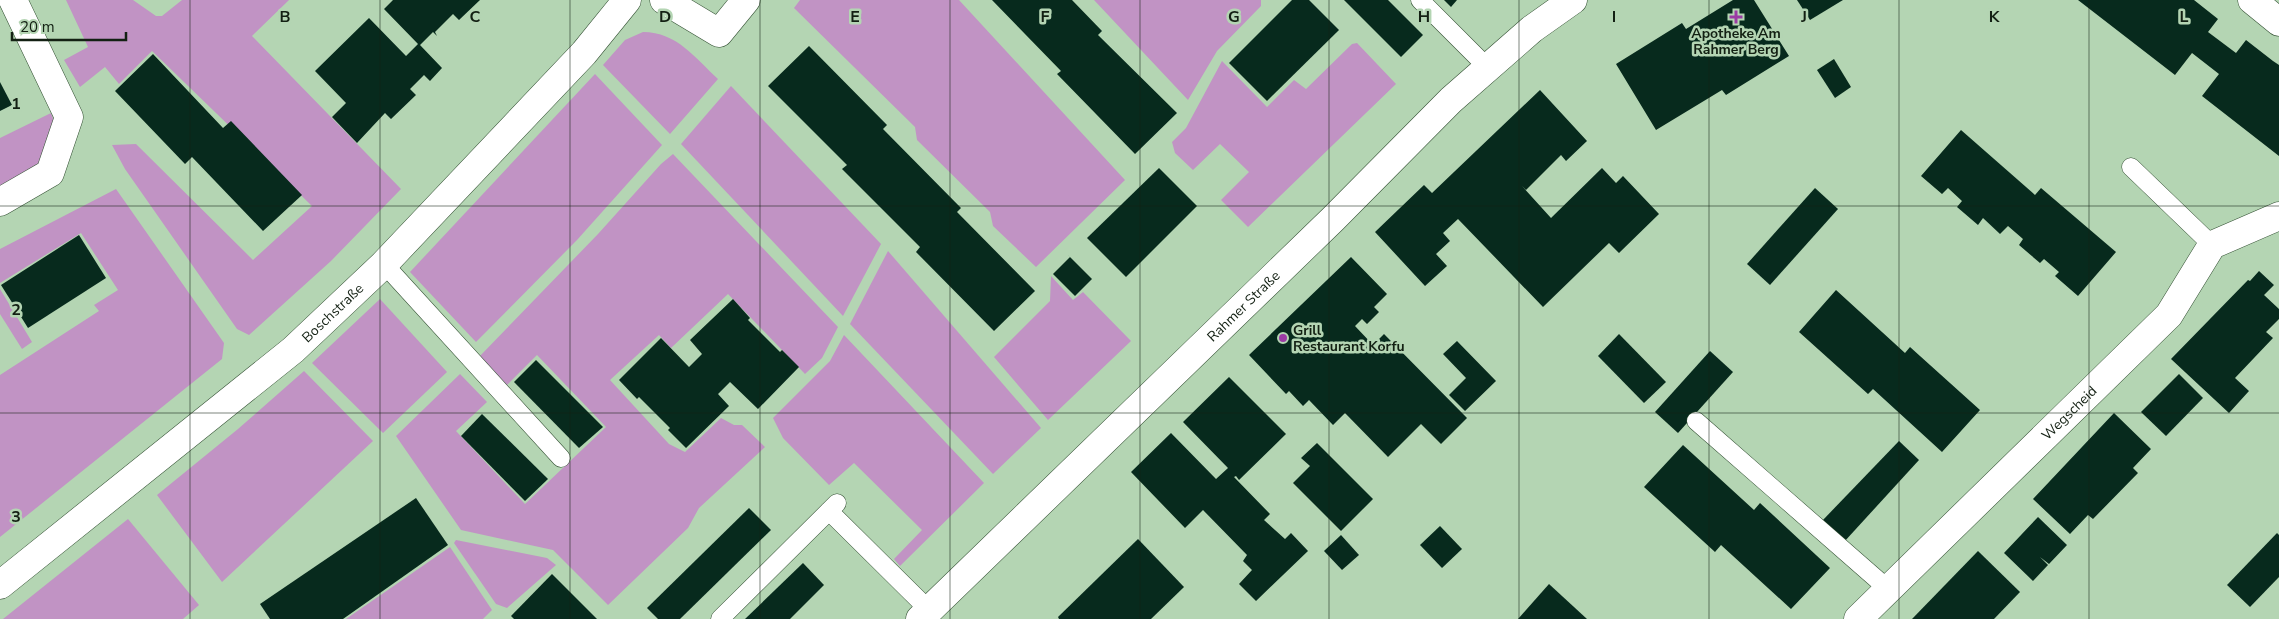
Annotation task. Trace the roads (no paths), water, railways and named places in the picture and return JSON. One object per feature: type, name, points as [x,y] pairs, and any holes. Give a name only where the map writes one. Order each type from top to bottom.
[{"type":"street","points":[[0,202],[50,173],[69,117],[12,0]]},
{"type":"street","name":"Boschstraße","points":[[0,585],[263,376],[384,264],[584,53],[627,0]]},
{"type":"street","points":[[664,0],[719,33],[746,0]]},
{"type":"street","name":"Rahmer Straße","points":[[925,614],[1327,225],[1450,100],[1532,30],[1573,0]]},
{"type":"street","points":[[2252,0],[2279,22]]},
{"type":"street","points":[[2212,245],[2279,216]]},
{"type":"street","name":"Wegscheid","points":[[1858,619],[2169,315],[2212,245]]},
{"type":"lane","points":[[1420,0],[1488,68]]},
{"type":"lane","points":[[2131,167],[2212,245]]},
{"type":"lane","points":[[384,264],[561,458]]},
{"type":"lane","points":[[1696,420],[1888,589]]},
{"type":"lane","points":[[720,619],[833,507],[925,614]]},
{"type":"place","name":"Apotheke Am Rahmer Berg","points":[[1736,17]]},
{"type":"place","name":"Grill Restaurant Korfu","points":[[1283,338]]}]
